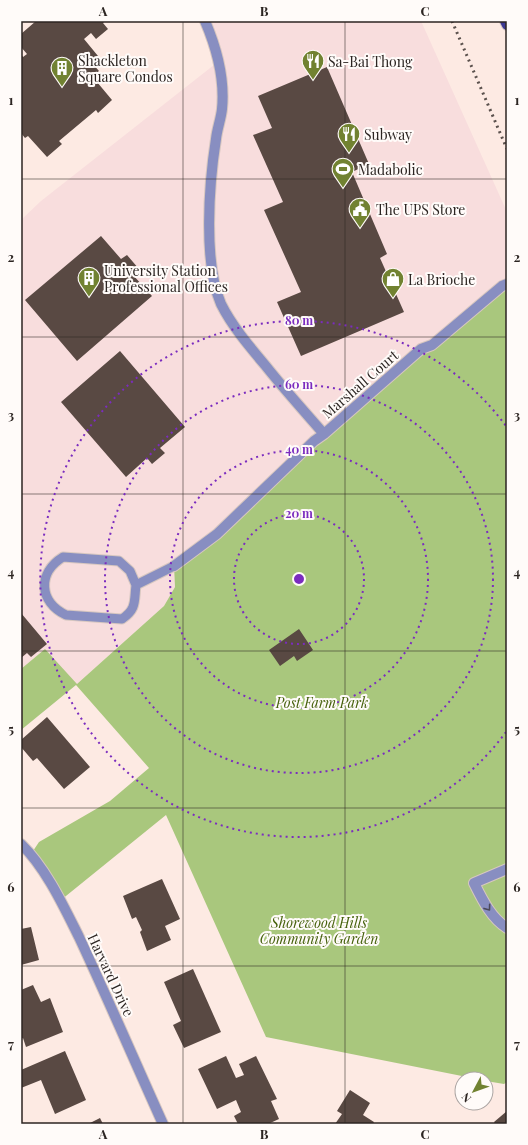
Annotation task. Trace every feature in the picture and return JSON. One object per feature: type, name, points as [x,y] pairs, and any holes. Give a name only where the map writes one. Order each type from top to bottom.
[{"type":"main road","points":[[505,21],[507,25]]},
{"type":"street","name":"Marshall Court","points":[[205,21],[214,42],[219,61],[222,94],[222,109],[216,139],[209,207],[214,280],[221,303],[247,344],[324,434],[421,349],[432,345],[502,286],[507,284]]},
{"type":"street","points":[[174,566],[217,534],[314,441],[324,434]]},
{"type":"street","name":"Harvard Drive","points":[[21,844],[31,854],[60,900],[88,956],[163,1124]]},
{"type":"street","points":[[507,869],[474,883],[484,902],[498,922],[507,928]]},
{"type":"lane","points":[[63,557],[119,561],[130,571],[136,585],[133,608],[122,619],[66,615],[52,606],[47,598],[45,590],[46,574],[56,561],[63,557]]},
{"type":"lane","points":[[136,585],[174,566]]},
{"type":"shaded area","points":[[205,21],[421,21],[507,212],[507,284],[174,565],[175,587],[164,606],[76,685],[45,649],[21,669],[21,220],[41,201],[219,61]]},
{"type":"green space","name":"Post Farm Park","points":[[507,284],[507,1082],[504,1084],[494,1082],[494,1071],[454,1071],[454,1074],[266,1037],[166,815],[61,900],[31,854],[39,842],[110,801],[149,768],[76,685],[21,730],[21,669],[45,649],[77,684],[164,606],[175,587],[174,566],[314,441]]},
{"type":"building","name":"Shackleton Square Condos","points":[[36,21],[105,21],[103,23],[108,29],[96,39],[91,33],[84,39],[98,56],[91,62],[99,71],[92,76],[112,100],[98,113],[96,110],[59,141],[62,144],[47,157],[28,136],[25,138],[21,133],[21,54],[23,57],[27,54],[21,47],[21,34]]},
{"type":"building","points":[[327,67],[369,164],[352,172],[387,254],[380,258],[404,312],[301,356],[277,302],[301,292],[264,210],[283,202],[253,135],[272,128],[258,96]]},
{"type":"building","name":"University Station Professional Offices","points":[[101,236],[121,259],[127,255],[139,269],[133,275],[152,296],[77,361],[25,300]]},
{"type":"building","points":[[120,351],[185,427],[160,448],[165,453],[152,464],[147,458],[126,477],[61,402]]},
{"type":"building","points":[[21,613],[47,644],[31,657],[27,653],[21,658]]},
{"type":"building","points":[[299,629],[313,650],[297,661],[294,656],[280,666],[269,650]]},
{"type":"building","points":[[47,717],[90,767],[64,789],[37,758],[33,761],[21,747],[21,740]]},
{"type":"building","points":[[162,879],[180,919],[165,926],[171,940],[147,951],[140,932],[142,930],[136,917],[132,919],[123,896]]},
{"type":"building","points":[[31,927],[39,960],[21,965],[21,929]]},
{"type":"building","points":[[193,969],[221,1032],[184,1048],[173,1025],[181,1021],[164,982]]},
{"type":"building","points":[[33,985],[41,1002],[50,998],[63,1032],[26,1047],[23,1038],[21,1039],[21,990]]},
{"type":"building","points":[[65,1051],[86,1100],[55,1114],[41,1080],[21,1088],[21,1070]]},
{"type":"building","points":[[226,1056],[236,1078],[244,1075],[239,1064],[256,1056],[277,1099],[271,1101],[279,1119],[268,1124],[238,1124],[234,1116],[241,1112],[236,1100],[217,1109],[198,1069]]},
{"type":"building","points":[[350,1090],[370,1103],[363,1115],[374,1122],[373,1124],[335,1124],[342,1114],[337,1111]]},
{"type":"building","points":[[507,1111],[507,1124],[495,1124],[494,1122]]},
{"type":"building","points":[[100,1118],[103,1124],[88,1124]]},
{"type":"railway","points":[[452,21],[507,149]]},
{"type":"place","name":"Sa-Bai Thong","points":[[313,80]]},
{"type":"place","name":"Shackleton Square Condos","points":[[62,88]]},
{"type":"place","name":"Subway","points":[[349,154]]},
{"type":"place","name":"Madabolic","points":[[343,188]]},
{"type":"place","name":"The UPS Store","points":[[360,228]]},
{"type":"place","name":"University Station Professional Offices","points":[[89,298]]},
{"type":"place","name":"La Brioche","points":[[393,298]]},
{"type":"park label","name":"Shorewood Hills Community Garden","points":[[319,930]]}]
